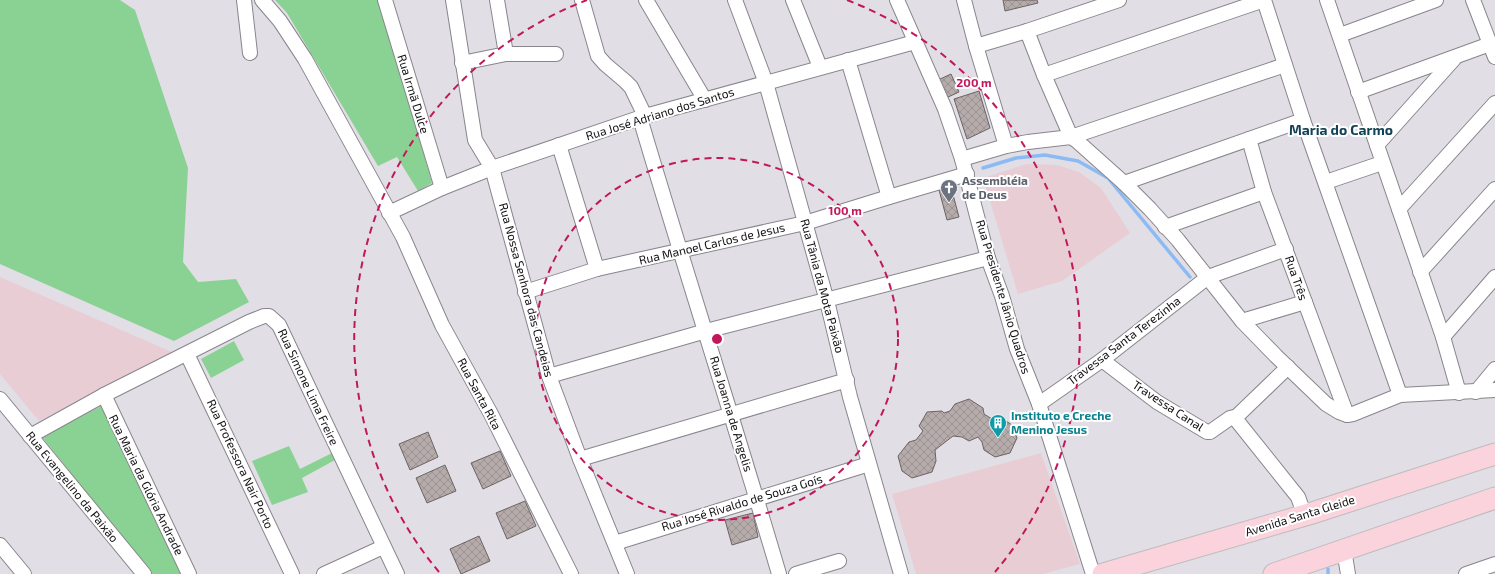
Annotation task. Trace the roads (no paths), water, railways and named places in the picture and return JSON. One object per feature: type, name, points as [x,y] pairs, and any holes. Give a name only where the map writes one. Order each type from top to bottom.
[{"type":"main road","name":"Avenida Santa Gleide","points":[[1103,574],[1305,516],[1495,454]]},
{"type":"main road","points":[[1274,574],[1299,570],[1344,550],[1495,498]]},
{"type":"street","points":[[244,0],[250,53]]},
{"type":"street","points":[[262,0],[283,26],[305,59],[389,213]]},
{"type":"street","name":"Rua Irmã Dulce","points":[[385,0],[442,188]]},
{"type":"street","name":"Rua Nossa Senhora das Candeias","points":[[453,0],[475,140],[492,168],[549,376],[580,459],[627,574]]},
{"type":"street","points":[[496,0],[506,54]]},
{"type":"street","name":"Rua Joanna de Angelis","points":[[582,0],[598,56],[631,87],[643,117],[679,251],[706,331],[779,574]]},
{"type":"street","points":[[646,0],[705,100]]},
{"type":"street","name":"Rua Tânia da Mota Paixão","points":[[735,0],[766,83],[827,300],[846,380],[869,464],[901,574]]},
{"type":"street","points":[[793,0],[820,67]]},
{"type":"street","name":"Rua Presidente Jânio Quadros","points":[[897,0],[945,109],[967,174],[988,258],[1002,296],[1017,349],[1039,404],[1093,574]]},
{"type":"street","points":[[964,0],[1006,146]]},
{"type":"street","points":[[976,46],[1027,31],[1119,0]]},
{"type":"street","points":[[1044,75],[1264,0],[1303,120],[1400,395]]},
{"type":"street","points":[[1327,0],[1442,337],[1459,393]]},
{"type":"street","points":[[1340,35],[1436,0]]},
{"type":"street","points":[[1358,92],[1455,58],[1494,53],[1473,0]]},
{"type":"street","points":[[1027,31],[1071,137],[1124,183],[1150,209],[1178,240],[1242,321],[1326,404],[1347,415],[1400,395],[1495,390]]},
{"type":"street","name":"Rua José Adriano dos Santos","points":[[389,213],[442,188],[492,168],[643,117],[915,42]]},
{"type":"street","points":[[462,63],[506,54],[556,54]]},
{"type":"street","points":[[1377,145],[1455,58]]},
{"type":"street","points":[[848,60],[889,197]]},
{"type":"street","points":[[962,159],[1006,146],[1071,137],[1285,65]]},
{"type":"street","points":[[1399,209],[1495,103]]},
{"type":"street","points":[[1124,183],[1303,120]]},
{"type":"street","name":"Rua Três","points":[[1249,139],[1264,192],[1347,415]]},
{"type":"street","points":[[559,145],[598,269]]},
{"type":"street","points":[[1326,182],[1382,163]]},
{"type":"street","name":"Rua Manoel Carlos de Jesus","points":[[525,292],[598,269],[805,223],[967,174]]},
{"type":"street","points":[[1420,272],[1495,190]]},
{"type":"street","points":[[1165,227],[1264,192]]},
{"type":"street","name":"Rua Santa Rita","points":[[389,213],[403,237],[442,325],[491,414],[571,574]]},
{"type":"street","name":"Travessa Santa Terezinha","points":[[1039,404],[1102,360],[1208,277],[1286,249]]},
{"type":"street","points":[[549,376],[706,331],[988,258]]},
{"type":"street","points":[[1442,337],[1495,277]]},
{"type":"street","points":[[1242,321],[1304,302]]},
{"type":"street","name":"Rua Simone Lima Freire","points":[[30,436],[248,322],[264,316],[272,317],[279,325],[397,574]]},
{"type":"street","name":"Rua Professora Nair Porto","points":[[188,354],[292,574]]},
{"type":"street","name":"Travessa Canal","points":[[1102,360],[1157,402],[1207,432],[1210,432],[1232,417],[1236,418]]},
{"type":"street","points":[[1288,368],[1236,418],[1298,497],[1305,516]]},
{"type":"street","points":[[1476,392],[1495,369]]},
{"type":"street","points":[[580,459],[846,380]]},
{"type":"street","name":"Rua Maria da Glória Andrade","points":[[104,396],[189,574]]},
{"type":"street","name":"Rua Evangelino da Paixão","points":[[0,399],[144,574]]},
{"type":"street","name":"Rua José Rivaldo de Souza Goís","points":[[615,543],[869,464]]},
{"type":"street","points":[[0,546],[24,574]]},
{"type":"street","points":[[324,574],[383,546]]},
{"type":"street","points":[[1344,550],[1348,574]]},
{"type":"street","points":[[796,574],[839,561]]},
{"type":"street","points":[[1466,574],[1495,564]]},
{"type":"waterway","points":[[983,168],[1016,158],[1045,155],[1078,161],[1108,178],[1190,277]]},
{"type":"waterway","points":[[1328,569],[1328,574]]},
{"type":"place","name":"Assembléia de Deus","points":[[949,203]]},
{"type":"place","name":"Instituto e Creche Menino Jesus","points":[[998,438]]},
{"type":"district","name":"Maria do Carmo","points":[[1341,130]]}]
